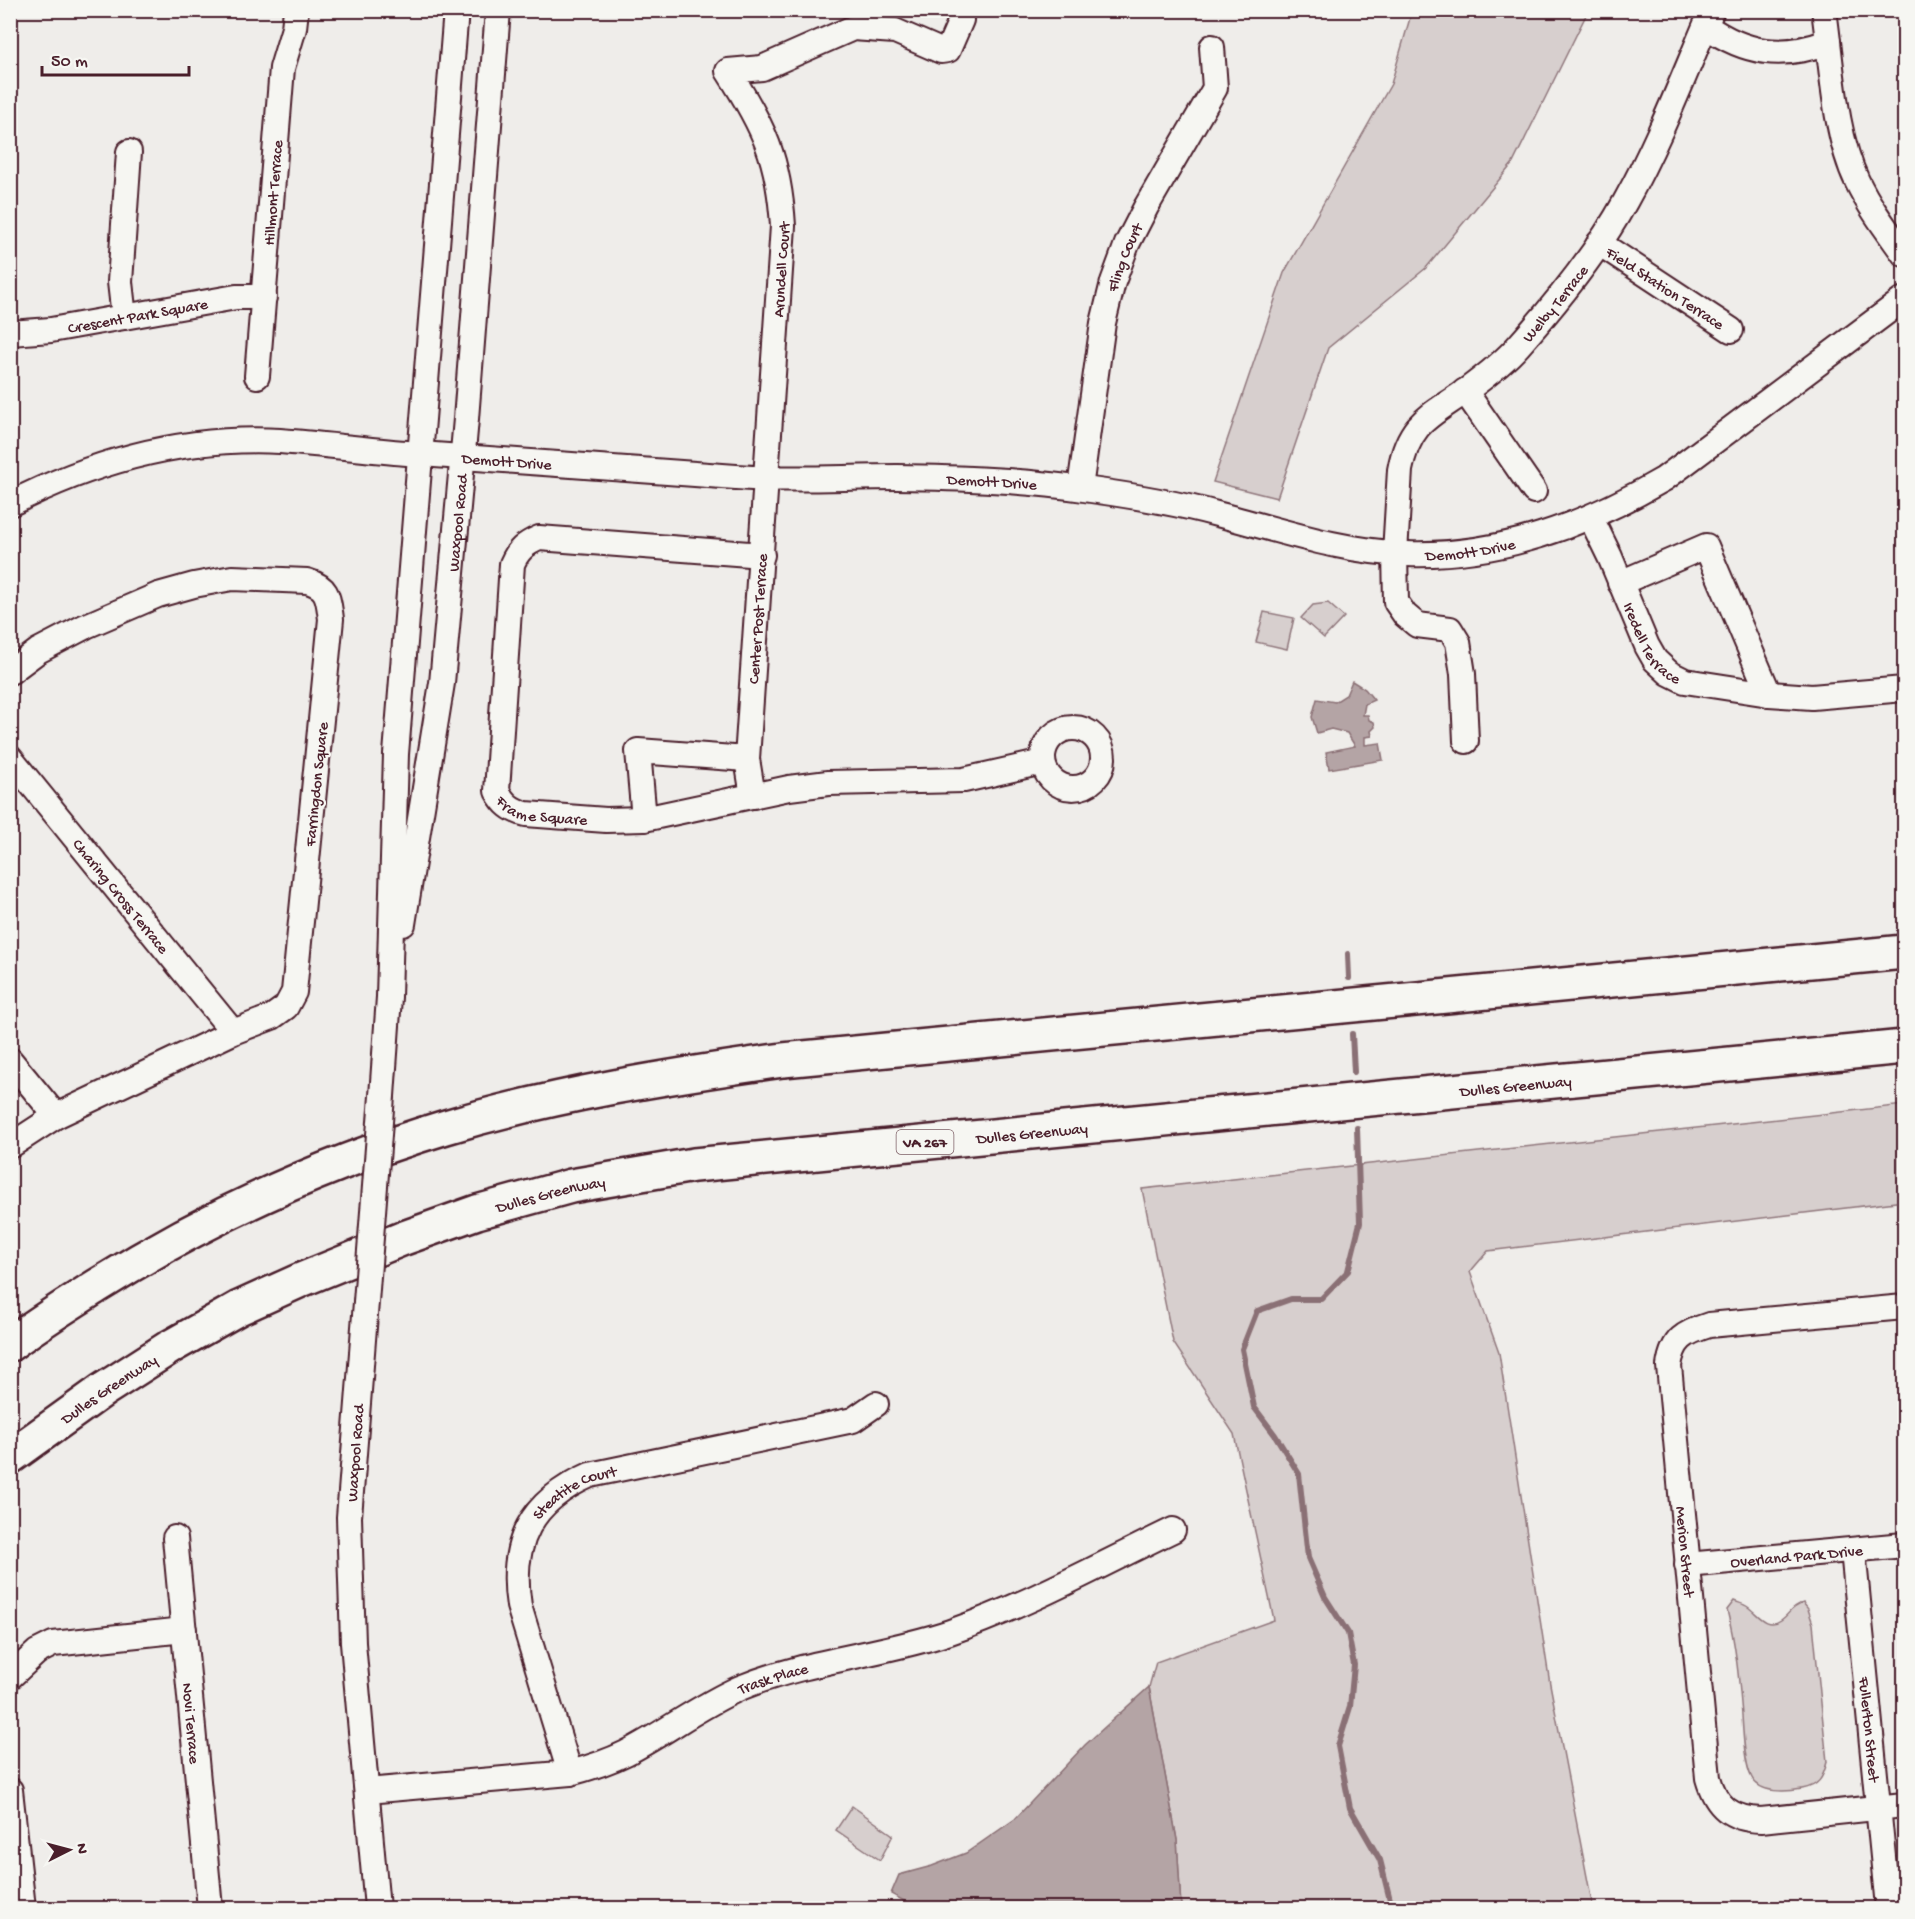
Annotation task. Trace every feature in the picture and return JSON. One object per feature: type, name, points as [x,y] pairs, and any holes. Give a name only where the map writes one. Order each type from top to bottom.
[{"type":"highway","points":[[10,1344],[122,1271],[237,1208],[378,1149],[447,1127],[555,1099],[672,1076],[783,1060],[1905,952]]},
{"type":"highway","name":"Dulles Greenway","points":[[10,1457],[113,1384],[170,1347],[238,1308],[404,1238],[477,1212],[571,1186],[705,1164],[1905,1047]]},
{"type":"street","name":"Hillmont Terrace","points":[[257,376],[282,68],[294,28],[296,10]]},
{"type":"street","name":"Waxpool Road","points":[[377,1908],[353,1643],[349,1517],[389,997],[396,754],[456,10]]},
{"type":"street","name":"Waxpool Road","points":[[389,997],[413,870],[442,683],[463,456],[498,10]]},
{"type":"street","points":[[1824,10],[1839,118],[1852,168],[1875,214],[1905,254]]},
{"type":"street","name":"Welby Terrace","points":[[1466,741],[1463,674],[1458,642],[1450,629],[1417,625],[1396,603],[1395,553],[1400,470],[1406,445],[1415,429],[1426,417],[1493,370],[1518,346],[1572,281],[1599,243],[1646,163],[1709,18],[1733,43],[1764,52],[1797,52],[1828,42]]},
{"type":"street","name":"Arundell Court","points":[[766,478],[783,226],[782,198],[769,145],[751,107],[728,71],[762,68],[853,28],[895,31],[941,51],[948,50],[961,20]]},
{"type":"street","name":"Fling Court","points":[[1080,488],[1103,322],[1113,282],[1127,244],[1146,207],[1215,88],[1212,47]]},
{"type":"street","points":[[124,317],[120,282],[129,152]]},
{"type":"street","name":"Field Station Terrace","points":[[1599,243],[1731,330]]},
{"type":"street","name":"Crescent Park Square","points":[[10,333],[51,330],[236,297],[264,297]]},
{"type":"street","name":"Demott Drive","points":[[10,504],[85,470],[128,457],[181,446],[234,441],[279,441],[420,454],[766,478],[962,478],[1026,482],[1172,503],[1338,545],[1395,553],[1444,553],[1512,543],[1547,534],[1591,518],[1625,502],[1664,479],[1905,299]]},
{"type":"street","points":[[1465,391],[1534,491]]},
{"type":"street","name":"Center Post Terrace","points":[[753,796],[747,759],[766,478]]},
{"type":"street","name":"Iredell Terrace","points":[[1591,518],[1647,646],[1655,660],[1669,673],[1685,681],[1770,694],[1812,697],[1905,689]]},
{"type":"street","name":"Frame Square","points":[[762,555],[539,538],[527,543],[517,552],[512,564],[497,791],[503,802],[513,811],[526,814],[606,820],[644,819],[789,788],[828,783],[964,780],[1043,762]]},
{"type":"street","points":[[1620,584],[1706,546],[1770,694]]},
{"type":"street","name":"Farringdon Square","points":[[10,672],[38,651],[86,626],[158,595],[194,585],[232,578],[307,581],[318,584],[327,595],[331,619],[294,992],[286,1007],[272,1017],[233,1032],[56,1116],[10,1146]]},
{"type":"street","points":[[644,819],[638,751],[747,759]]},
{"type":"street","name":"Charing Cross Terrace","points":[[10,758],[233,1032]]},
{"type":"street","points":[[10,1060],[56,1116]]},
{"type":"street","name":"Merion Street","points":[[1905,1307],[1709,1325],[1690,1331],[1678,1340],[1671,1352],[1669,1366],[1708,1778],[1711,1789],[1719,1803],[1731,1814],[1746,1820],[1905,1805]]},
{"type":"street","name":"Steatite Court","points":[[570,1773],[519,1606],[515,1584],[517,1560],[523,1536],[534,1517],[550,1498],[569,1484],[590,1475],[853,1420],[876,1404]]},
{"type":"street","name":"Trask Place","points":[[367,1791],[570,1773],[591,1767],[625,1753],[699,1709],[740,1689],[779,1675],[891,1649],[950,1632],[1007,1610],[1173,1530]]},
{"type":"street","name":"Novi Terrace","points":[[175,1538],[210,1908]]},
{"type":"street","name":"Overland Park Drive","points":[[1687,1565],[1905,1545]]},
{"type":"street","name":"Fullerton Street","points":[[1853,1550],[1888,1908]]},
{"type":"street","points":[[10,1677],[37,1652],[53,1644],[184,1630]]},
{"type":"street","points":[[10,1790],[23,1908]]},
{"type":"shaded area","points":[[1412,11],[1588,11],[1513,163],[1426,268],[1328,348],[1277,498],[1213,482],[1284,273],[1391,84]]},
{"type":"shaded area","points":[[1328,603],[1344,617],[1324,638],[1301,618],[1313,605]]},
{"type":"shaded area","points":[[1264,612],[1294,618],[1287,649],[1256,642]]},
{"type":"shaded area","points":[[1352,681],[1365,689],[1374,700],[1365,704],[1363,715],[1368,715],[1375,727],[1371,731],[1372,736],[1365,737],[1365,745],[1380,743],[1383,760],[1329,769],[1326,752],[1355,746],[1347,733],[1331,729],[1317,733],[1312,717],[1317,699],[1335,702],[1346,695]]},
{"type":"shaded area","points":[[1904,1105],[1904,1201],[1488,1251],[1470,1272],[1499,1353],[1550,1684],[1593,1908],[1181,1908],[1177,1840],[1149,1687],[1156,1662],[1274,1620],[1234,1434],[1173,1342],[1142,1189]]},
{"type":"shaded area","points":[[1734,1601],[1746,1606],[1771,1623],[1781,1620],[1792,1609],[1803,1603],[1808,1609],[1813,1624],[1827,1762],[1822,1777],[1813,1786],[1789,1791],[1774,1791],[1761,1787],[1749,1772],[1744,1747],[1737,1662],[1727,1610]]},
{"type":"shaded area","points":[[1149,1687],[1177,1840],[1181,1908],[917,1908],[891,1894],[899,1875],[966,1853],[1015,1819],[1085,1745]]},
{"type":"shaded area","points":[[852,1806],[893,1835],[880,1860],[836,1830]]},
{"type":"waterway","points":[[1348,954],[1349,978]]},
{"type":"waterway","points":[[1352,1034],[1354,1072]]},
{"type":"waterway","points":[[1357,1128],[1360,1223],[1348,1271],[1321,1299],[1291,1299],[1257,1311],[1242,1349],[1254,1407],[1275,1435],[1299,1474],[1308,1558],[1325,1597],[1348,1633],[1354,1665],[1350,1707],[1338,1746],[1350,1808],[1380,1860],[1392,1908]]}]
